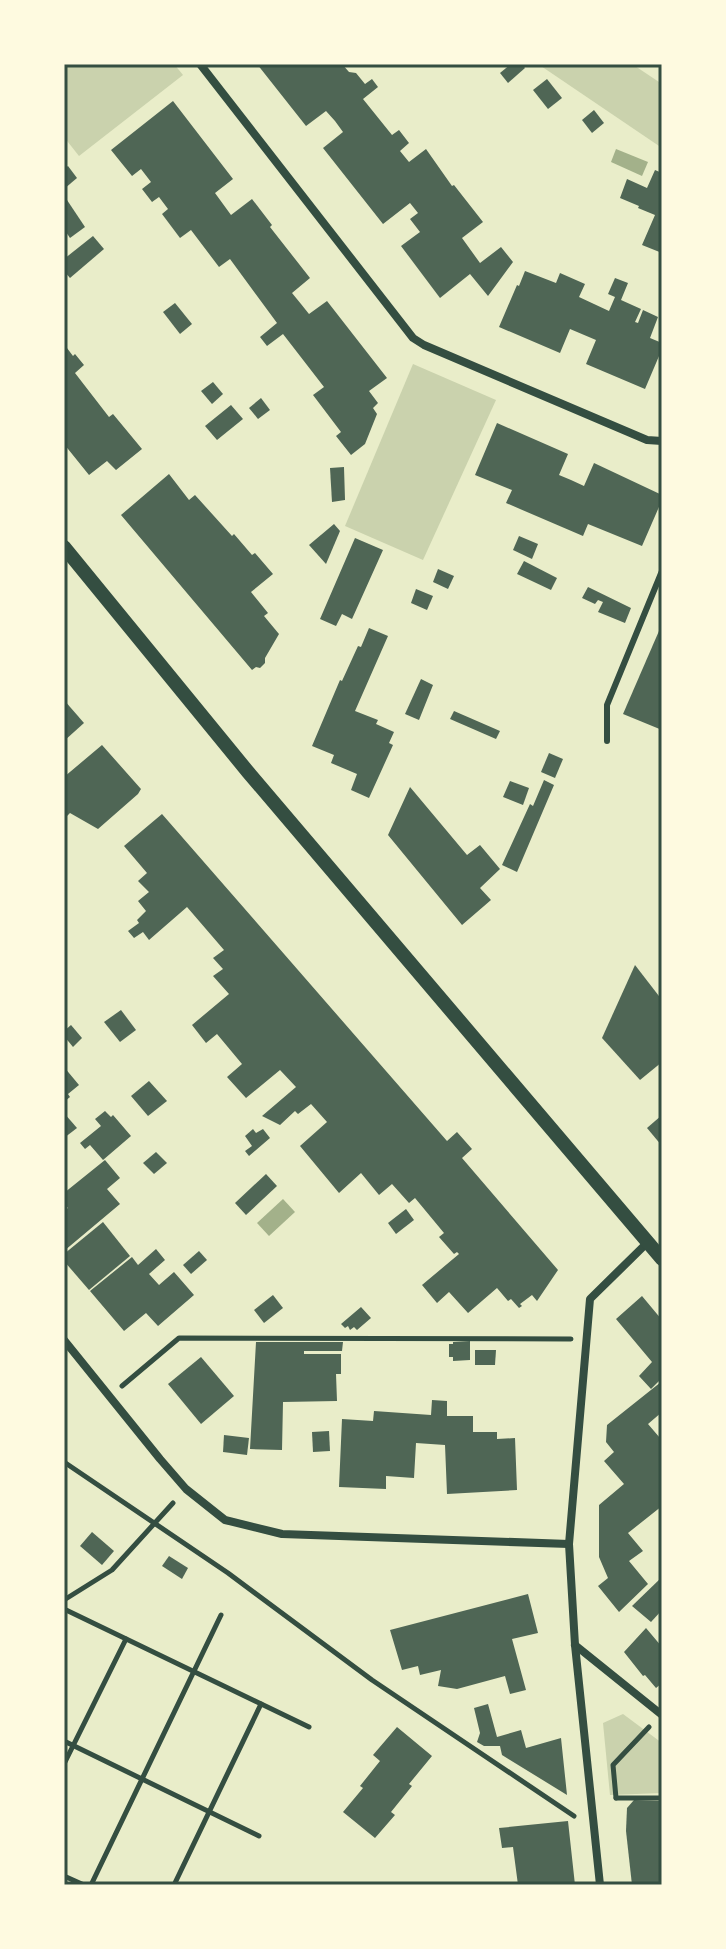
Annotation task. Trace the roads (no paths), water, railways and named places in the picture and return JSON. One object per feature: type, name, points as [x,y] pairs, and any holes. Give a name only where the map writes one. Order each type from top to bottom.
[{"type":"street","points":[[200,64],[413,338],[647,440],[662,441]]},
{"type":"street","points":[[64,547],[248,772],[662,1259]]},
{"type":"street","points":[[600,1885],[575,1645],[569,1544],[590,1299],[648,1242]]},
{"type":"street","points":[[64,1340],[186,1489],[225,1520],[282,1534],[569,1544]]},
{"type":"street","points":[[575,1645],[661,1714]]},
{"type":"lane","points":[[607,741],[607,705],[662,571]]}]
